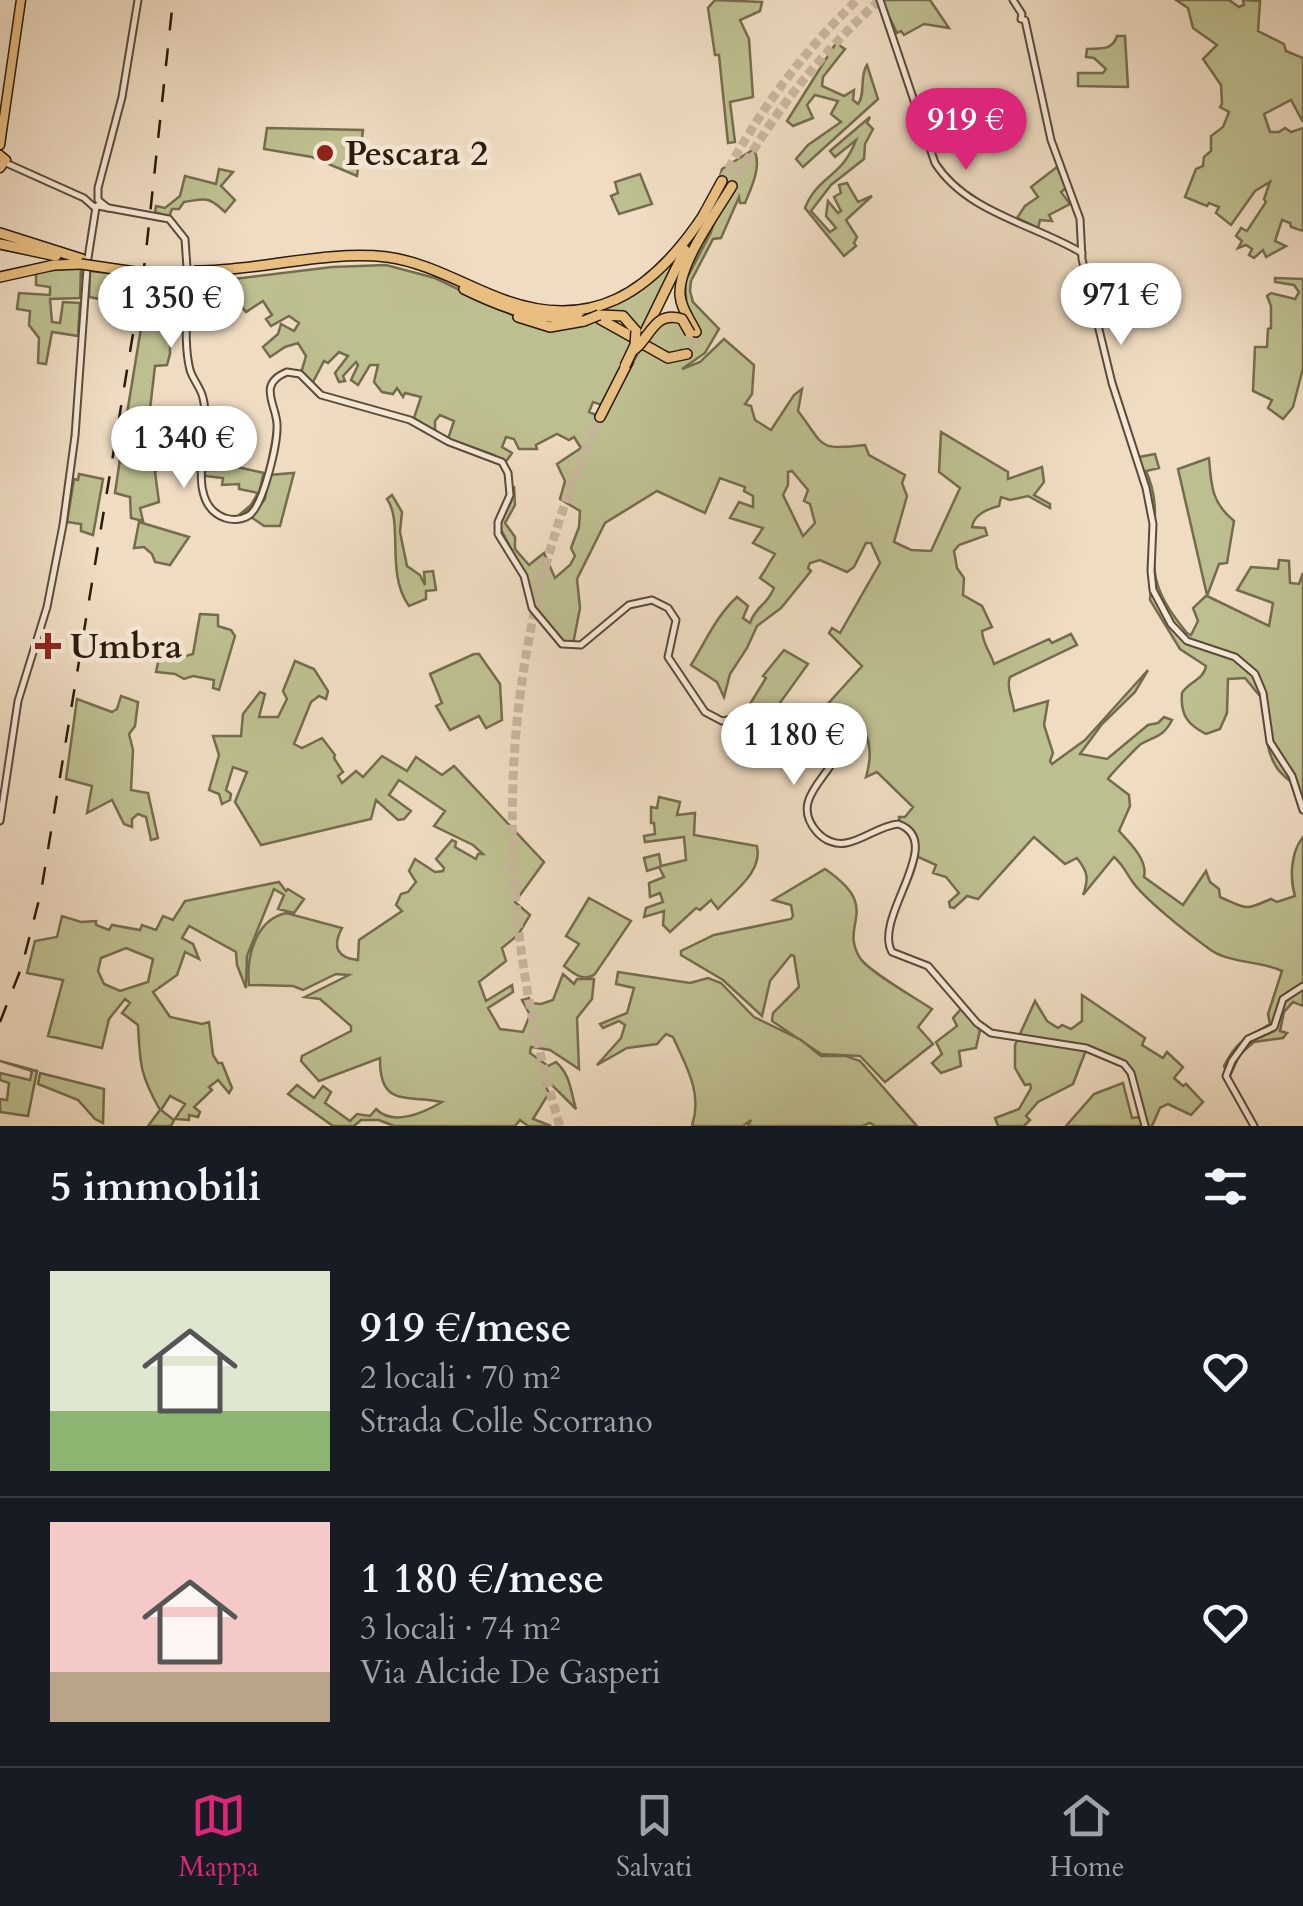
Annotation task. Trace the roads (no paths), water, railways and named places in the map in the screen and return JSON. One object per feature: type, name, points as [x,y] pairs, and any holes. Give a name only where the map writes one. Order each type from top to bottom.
[{"type":"highway","points":[[0,244],[67,260],[192,273],[350,259],[405,260],[508,302],[564,311],[598,306],[626,295],[656,275],[681,248],[727,184],[680,288],[693,332],[682,319],[666,317],[635,345],[626,366]]},
{"type":"highway","points":[[641,341],[705,212]]},
{"type":"highway","points":[[602,412],[708,227]]},
{"type":"highway","points":[[0,234],[84,262]]},
{"type":"highway","points":[[350,259],[405,266],[533,316],[583,320]]},
{"type":"highway","points":[[0,276],[67,260]]},
{"type":"highway","points":[[463,283],[533,316]]},
{"type":"highway","points":[[480,297],[539,325],[561,327],[621,315],[631,321],[641,341],[672,359],[685,352]]},
{"type":"main road","points":[[4,162],[1,142],[22,0]]},
{"type":"street","points":[[0,821],[18,701],[47,606],[62,535],[74,441],[84,262],[98,188],[122,98],[138,0]]},
{"type":"street","points":[[880,0],[935,163],[943,175],[986,207],[1073,247],[1082,256]]},
{"type":"street","points":[[1013,0],[1024,17],[1050,140],[1080,219],[1082,256],[1112,383],[1150,504],[1153,590],[1160,608],[1187,640],[1235,657],[1255,674],[1263,693],[1270,742],[1292,776],[1303,810]]},
{"type":"street","points":[[4,162],[108,208],[165,217],[178,228],[192,273],[189,364],[204,401],[202,490],[213,510],[237,519],[248,516],[259,506],[277,427],[271,392],[277,377],[287,372],[300,374],[322,395],[410,420],[453,444],[500,461],[508,473],[510,495],[498,520],[498,534],[524,576],[532,608],[559,642],[565,646],[581,645],[629,605],[652,600],[663,604],[676,620],[668,646],[670,662],[712,717],[730,720],[788,711],[828,728],[840,748],[807,800],[808,815],[816,832],[828,841],[843,844],[898,824],[908,828],[916,840],[916,856],[888,930],[891,951],[928,966],[992,1034],[1086,1048],[1120,1060],[1132,1073],[1145,1126]]},
{"type":"street","points":[[1254,1126],[1226,1076],[1228,1070],[1248,1039],[1274,1027],[1283,998],[1303,986]]},
{"type":"tunnel","points":[[722,181],[782,85],[857,0]]},
{"type":"tunnel","points":[[732,186],[798,87],[836,42],[880,0]]},
{"type":"tunnel","points":[[687,354],[695,345],[696,332]]},
{"type":"tunnel","points":[[560,1126],[536,1037],[521,948],[513,858],[514,768],[522,678],[540,590],[565,502],[600,417]]},
{"type":"railway","points":[[0,1022],[22,966],[41,892],[145,261],[173,0]]},
{"type":"place","name":"Pescara 2","points":[[325,153]]},
{"type":"place","name":"Umbra","points":[[48,646]]}]
